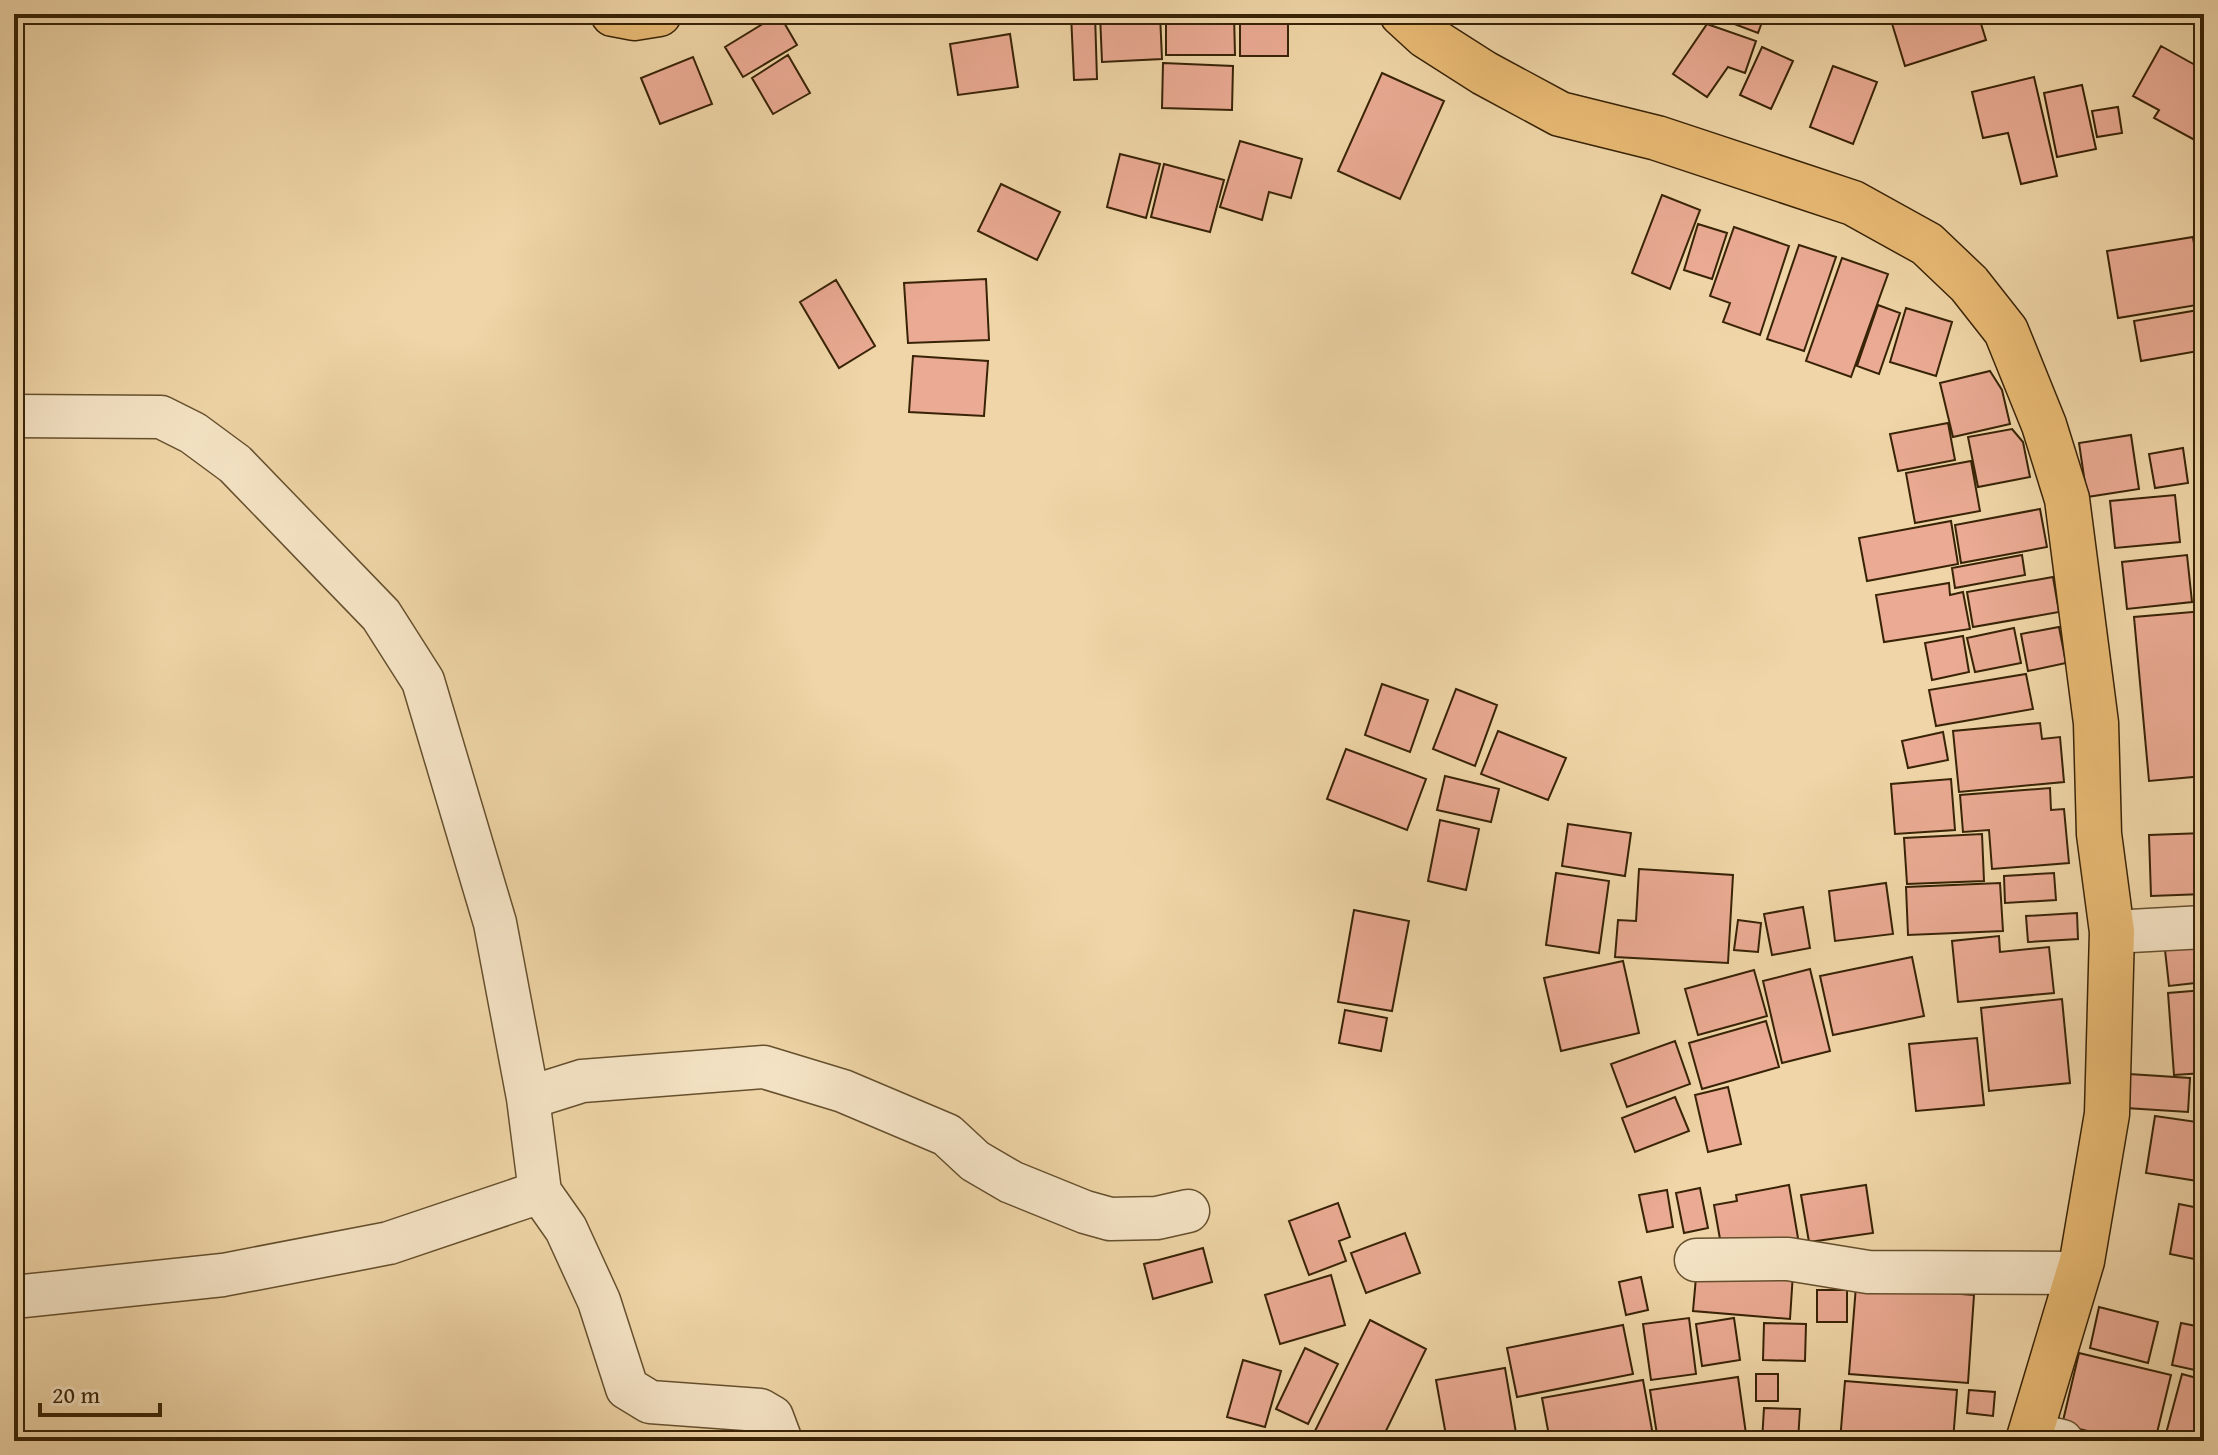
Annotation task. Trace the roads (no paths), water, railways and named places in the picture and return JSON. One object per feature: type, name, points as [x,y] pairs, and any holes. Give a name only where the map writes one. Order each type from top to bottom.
[{"type":"main road","points":[[613,14],[634,18],[659,14]]},
{"type":"main road","points":[[1402,14],[1426,36],[1473,66],[1560,114],[1657,138],[1853,203],[1927,244],[1978,296],[2006,331],[2044,425],[2067,499],[2095,707],[2099,834],[2112,932],[2107,1114],[2078,1273],[2040,1439]]},
{"type":"street","points":[[14,416],[161,417],[193,433],[235,464],[381,615],[423,681],[495,923],[528,1098],[540,1192],[566,1229],[599,1301],[627,1388],[650,1402],[760,1410],[772,1417],[781,1441]]},
{"type":"street","points":[[2112,932],[2204,927]]},
{"type":"street","points":[[528,1098],[582,1081],[764,1067],[843,1091],[947,1135],[987,1168],[1085,1212],[1126,1219],[1157,1218],[1188,1211]]},
{"type":"street","points":[[14,1297],[223,1275],[389,1243],[540,1192]]},
{"type":"street","points":[[1696,1260],[1788,1259],[1868,1272],[2078,1273]]}]
